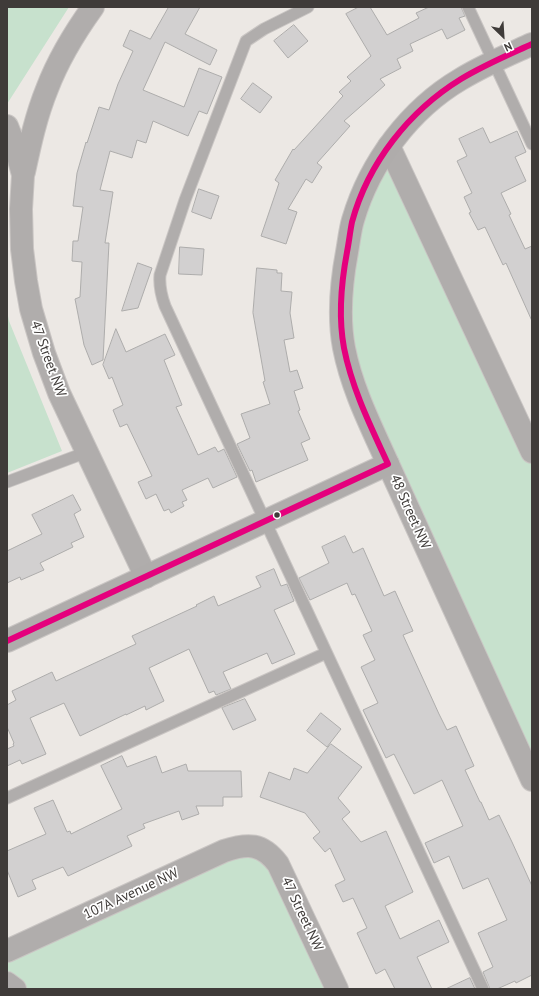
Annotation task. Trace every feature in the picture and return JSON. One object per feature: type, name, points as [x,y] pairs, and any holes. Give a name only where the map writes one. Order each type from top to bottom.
[{"type":"street","points":[[23,175],[46,90],[69,44],[85,18],[94,7]]},
{"type":"street","name":"48 Street NW","points":[[532,44],[461,79],[422,108],[389,146],[374,170],[353,220],[343,271],[340,298],[344,347],[356,392],[532,780]]},
{"type":"street","name":"47 Street NW","points":[[7,126],[16,149],[23,175],[21,208],[15,250],[26,281],[31,309],[44,353],[59,393],[146,577]]},
{"type":"street","points":[[389,146],[532,452]]},
{"type":"street","points":[[7,641],[388,464]]},
{"type":"street","name":"107A Avenue NW","points":[[7,951],[224,851],[237,846],[257,847]]},
{"type":"street","name":"47 Street NW","points":[[257,847],[273,857],[278,864],[337,989]]},
{"type":"street","points":[[7,983],[14,989]]},
{"type":"lane","points":[[308,7],[264,29],[246,41],[185,200],[160,275],[159,283],[165,306],[483,989]]},
{"type":"lane","points":[[468,7],[532,144]]},
{"type":"lane","points":[[7,482],[87,452]]},
{"type":"lane","points":[[7,798],[326,653]]},
{"type":"green space","points":[[7,7],[69,7],[7,104]]},
{"type":"green space","points":[[389,146],[532,452],[532,780],[363,410],[343,271]]},
{"type":"green space","points":[[7,311],[9,321],[62,451],[7,473]]},
{"type":"green space","points":[[257,847],[337,989],[15,989],[7,983],[7,951]]},
{"type":"building","points":[[169,7],[200,7],[185,34],[217,50],[210,65],[165,42],[143,90],[184,107],[199,68],[222,77],[207,114],[199,111],[188,136],[153,121],[146,143],[137,140],[132,158],[110,151],[100,190],[113,192],[105,243],[109,243],[103,360],[92,365],[84,345],[75,299],[80,297],[82,262],[72,261],[73,241],[78,241],[83,207],[73,206],[77,173],[86,142],[87,143],[99,107],[109,110],[118,84],[133,51],[123,46],[130,30],[150,39]]},
{"type":"building","points":[[359,7],[370,7],[387,35],[419,18],[416,13],[429,7],[461,7],[465,16],[459,18],[465,30],[447,39],[442,29],[410,44],[413,51],[397,59],[401,68],[380,79],[385,85],[344,121],[350,126],[317,163],[322,167],[312,183],[306,179],[288,209],[297,212],[286,244],[261,236],[279,183],[275,180],[293,149],[294,150],[343,96],[339,92],[351,81],[347,77],[371,56],[346,14]]},
{"type":"building","points":[[294,25],[308,41],[288,58],[274,41]]},
{"type":"building","points":[[253,83],[272,97],[260,113],[241,99]]},
{"type":"building","points":[[483,128],[490,143],[517,131],[526,152],[515,157],[526,181],[501,193],[511,214],[509,215],[525,249],[532,246],[532,321],[506,263],[503,265],[485,227],[478,230],[469,213],[471,212],[464,197],[472,193],[457,161],[467,156],[459,139]]},
{"type":"building","points":[[199,189],[219,196],[211,219],[192,212]]},
{"type":"building","points":[[180,247],[204,249],[202,275],[179,274]]},
{"type":"building","points":[[138,263],[152,268],[138,308],[122,311]]},
{"type":"building","points":[[257,268],[277,270],[277,273],[282,273],[281,291],[292,292],[290,313],[294,338],[284,340],[290,372],[297,370],[303,388],[294,391],[300,410],[298,411],[310,439],[301,443],[308,460],[256,482],[252,470],[250,471],[237,444],[250,438],[241,414],[270,404],[263,382],[265,381],[253,313]]},
{"type":"building","points":[[116,329],[126,352],[165,334],[175,355],[164,360],[182,405],[176,407],[198,455],[215,447],[218,452],[224,449],[237,477],[213,488],[208,478],[182,490],[187,500],[182,502],[184,506],[171,513],[169,509],[164,511],[156,494],[146,499],[138,482],[152,476],[127,424],[120,427],[113,410],[123,405],[112,377],[109,379],[103,365]]},
{"type":"building","points":[[73,495],[81,510],[74,514],[84,537],[71,543],[73,547],[40,563],[44,570],[21,580],[20,577],[7,583],[7,551],[42,534],[32,515]]},
{"type":"building","points":[[345,536],[353,553],[363,548],[384,596],[395,591],[413,631],[403,635],[447,730],[456,726],[474,766],[465,770],[489,820],[499,815],[532,886],[532,975],[516,983],[515,981],[497,989],[490,989],[483,972],[493,967],[478,933],[507,920],[488,878],[463,889],[449,856],[434,863],[425,843],[463,826],[442,780],[414,794],[394,754],[386,758],[363,710],[378,703],[361,667],[375,660],[363,635],[372,631],[355,594],[352,595],[347,583],[310,600],[299,578],[329,563],[322,547]]},
{"type":"building","points":[[274,569],[281,586],[287,584],[294,601],[274,610],[295,654],[272,664],[267,653],[223,672],[231,689],[216,695],[214,691],[209,693],[189,649],[149,668],[164,701],[146,710],[145,706],[80,736],[64,703],[30,718],[46,754],[22,764],[20,760],[7,766],[7,749],[14,746],[7,727],[7,705],[16,700],[12,691],[52,672],[56,681],[136,644],[132,636],[197,606],[196,605],[214,596],[218,606],[261,587],[256,577]]},
{"type":"building","points":[[245,699],[256,720],[233,730],[222,708]]},
{"type":"building","points":[[321,713],[341,729],[327,747],[307,731]]},
{"type":"building","points":[[331,744],[362,767],[338,798],[350,812],[342,819],[361,842],[386,831],[413,892],[385,906],[400,939],[439,920],[449,942],[417,957],[432,989],[395,989],[385,969],[376,974],[357,933],[367,928],[353,898],[343,902],[335,885],[345,880],[330,848],[325,852],[313,838],[320,832],[305,813],[260,797],[269,772],[290,780],[294,768],[307,773]]},
{"type":"building","points":[[122,756],[127,767],[156,756],[162,773],[186,764],[188,771],[241,771],[242,797],[223,797],[223,806],[196,806],[199,814],[182,820],[179,811],[143,824],[145,828],[127,836],[132,846],[68,876],[63,867],[32,880],[36,889],[18,897],[7,870],[7,851],[46,834],[34,808],[53,800],[67,832],[70,831],[71,834],[122,809],[101,766]]},
{"type":"building","points":[[470,978],[475,989],[446,989]]},
{"type":"transit line","points":[[388,464],[357,393],[347,363],[342,336],[341,300],[343,276],[352,222],[359,200],[368,179],[393,140],[424,107],[461,79],[496,60],[532,44]]},
{"type":"transit line","points":[[7,641],[388,464]]}]
